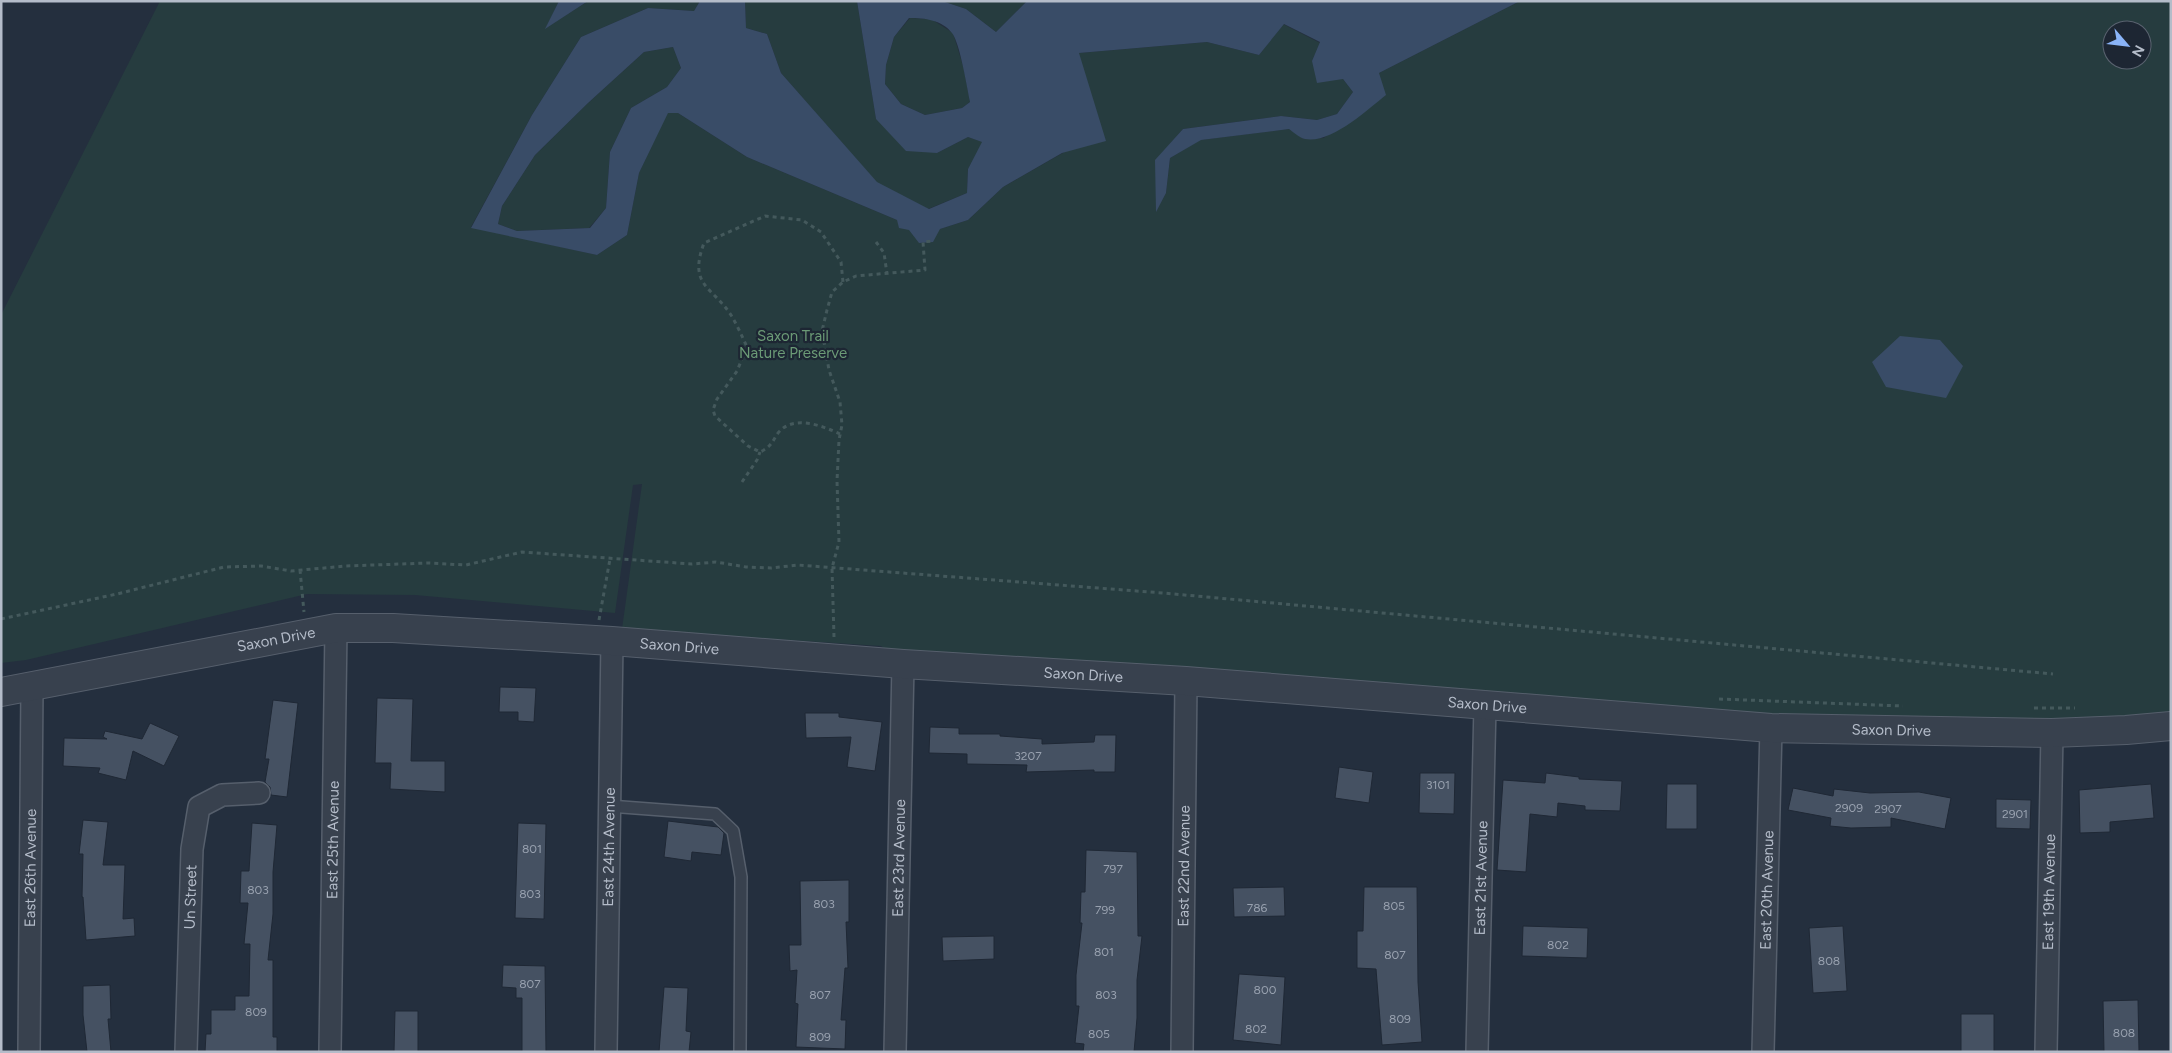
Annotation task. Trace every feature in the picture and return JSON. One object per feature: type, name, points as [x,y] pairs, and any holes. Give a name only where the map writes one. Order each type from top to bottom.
[{"type":"street","name":"Saxon Drive","points":[[1,692],[336,628],[393,628],[605,633],[904,664],[1186,681],[1771,728],[2052,733],[2171,726]]},
{"type":"street","name":"East 25th Avenue","points":[[330,1052],[336,628]]},
{"type":"street","name":"East 24th Avenue","points":[[605,633],[609,806],[606,1052]]},
{"type":"street","name":"East 23rd Avenue","points":[[895,1052],[904,664]]},
{"type":"street","name":"East 22nd Avenue","points":[[1182,1052],[1186,681]]},
{"type":"street","name":"East 26th Avenue","points":[[29,1052],[32,686]]},
{"type":"street","name":"East 21st Avenue","points":[[1477,1052],[1485,705]]},
{"type":"street","name":"East 20th Avenue","points":[[1763,1052],[1771,728]]},
{"type":"street","name":"East 19th Avenue","points":[[2046,1052],[2052,733]]},
{"type":"street","name":"Un Street","points":[[186,1052],[192,849],[199,807],[222,795],[259,793]]},
{"type":"lane","points":[[609,806],[715,814],[733,831],[742,877],[740,1052]]},
{"type":"path","points":[[760,452],[748,446],[715,416],[713,410],[717,399],[738,371],[747,346],[731,315],[703,284],[698,259],[704,243],[765,216],[802,220],[821,232],[841,262],[843,282]]},
{"type":"path","points":[[834,643],[832,568],[839,542],[837,481],[842,425],[840,402],[829,370],[822,331],[832,292],[843,282],[856,276],[925,270],[923,242],[932,241]]},
{"type":"path","points":[[876,242],[884,253],[887,274]]},
{"type":"path","points":[[742,482],[757,460],[760,452],[774,443],[778,434],[785,427],[806,422],[819,424],[840,434]]},
{"type":"path","points":[[1,619],[117,594],[224,567],[261,566],[290,571],[346,566],[428,563],[466,564],[522,552],[692,564],[716,562],[746,567],[771,568],[798,565],[1163,593],[2053,674]]},
{"type":"path","points":[[605,633],[610,559]]},
{"type":"path","points":[[300,570],[304,619]]},
{"type":"green space","name":"Saxon Trail Nature Preserve","points":[[160,1],[559,1],[546,28],[588,1],[700,1],[694,11],[648,8],[581,37],[532,115],[471,227],[597,255],[627,235],[639,173],[667,113],[678,113],[747,157],[897,220],[940,229],[968,220],[1003,187],[1068,150],[1079,53],[1207,42],[1259,55],[1283,24],[1320,43],[1312,61],[1343,79],[1353,92],[1337,114],[1317,120],[1281,116],[1183,129],[1156,160],[1156,211],[1166,193],[1170,158],[1200,140],[1289,129],[1304,139],[1324,138],[1379,73],[1520,1],[2171,1],[2171,726],[2052,733],[903,664],[881,646],[622,629],[642,484],[633,485],[615,613],[415,595],[307,594],[26,660],[1,663],[1,315]]},
{"type":"green space","points":[[745,1],[857,1],[876,119],[937,153],[968,137],[983,142],[968,169],[967,193],[928,209],[877,183],[781,73],[767,34],[746,28]]},
{"type":"green space","points":[[942,1],[1027,1],[996,32],[966,9]]},
{"type":"green space","points":[[910,18],[931,19],[953,33],[964,69],[970,102],[962,108],[925,115],[901,104],[885,84],[886,65],[894,37]]},
{"type":"green space","points":[[673,47],[681,68],[667,87],[631,108],[610,152],[606,208],[589,228],[517,231],[498,224],[502,206],[535,155],[644,52]]},
{"type":"water","points":[[559,1],[588,1],[545,29]]},
{"type":"water","points":[[700,1],[745,1],[746,28],[767,34],[781,73],[877,182],[929,209],[967,193],[968,169],[982,142],[968,137],[937,153],[906,151],[876,119],[857,1],[942,1],[966,9],[996,32],[1027,1],[1520,1],[1379,73],[1386,95],[1348,125],[1326,136],[1305,139],[1289,129],[1201,140],[1170,158],[1166,193],[1156,212],[1155,160],[1183,129],[1281,116],[1317,120],[1337,114],[1353,92],[1343,79],[1317,83],[1312,61],[1320,42],[1284,24],[1259,55],[1207,42],[1079,53],[1106,141],[1062,153],[1003,187],[968,220],[940,229],[933,242],[919,243],[909,230],[899,228],[897,220],[747,157],[678,113],[668,113],[639,173],[627,235],[597,255],[471,228],[532,115],[581,37],[648,8],[694,11]],"holes":[[[909,18],[933,21],[943,25],[955,38],[970,102],[962,108],[925,115],[901,104],[885,84],[886,65],[894,37]],[[673,47],[681,68],[667,87],[631,108],[610,152],[606,208],[590,228],[517,231],[498,224],[502,206],[535,155],[644,52]]]},
{"type":"water","points":[[1900,336],[1940,340],[1963,366],[1946,398],[1886,387],[1872,362]]},
{"type":"building","points":[[500,687],[536,688],[534,722],[518,721],[518,712],[499,712]]},
{"type":"building","points":[[377,698],[413,699],[411,761],[445,761],[445,792],[390,789],[391,763],[375,763]]},
{"type":"building","points":[[273,700],[298,703],[287,797],[271,795],[270,787],[265,782],[269,759],[265,759]]},
{"type":"building","points":[[805,713],[839,713],[839,717],[882,722],[875,771],[847,767],[851,737],[806,738]]},
{"type":"building","points":[[150,723],[179,736],[164,766],[133,751],[126,780],[98,773],[100,768],[63,766],[64,738],[107,739],[103,737],[105,731],[142,739]]},
{"type":"building","points":[[930,727],[959,728],[959,734],[1000,734],[1000,736],[1042,739],[1042,744],[1094,742],[1095,735],[1116,735],[1115,772],[1094,772],[1094,770],[1026,772],[1027,765],[967,764],[967,754],[929,753]]},
{"type":"building","points":[[1339,767],[1373,772],[1369,803],[1335,798]]},
{"type":"building","points":[[1420,773],[1455,773],[1454,814],[1419,813]]},
{"type":"building","points":[[1546,773],[1579,777],[1579,779],[1622,781],[1620,811],[1585,810],[1585,806],[1558,803],[1557,817],[1530,814],[1526,872],[1497,870],[1503,780],[1545,783]]},
{"type":"building","points":[[1667,784],[1697,784],[1697,829],[1666,829]]},
{"type":"building","points":[[2151,784],[2154,818],[2110,822],[2110,832],[2080,833],[2079,790]]},
{"type":"building","points":[[1793,788],[1833,796],[1834,789],[1870,793],[1919,792],[1951,798],[1945,829],[1891,818],[1891,827],[1851,828],[1830,826],[1831,818],[1788,810]]},
{"type":"building","points":[[1996,799],[2031,800],[2030,829],[1996,828]]},
{"type":"building","points":[[83,820],[108,822],[103,865],[125,865],[123,919],[134,918],[135,936],[86,940],[82,897],[83,854],[79,854]]},
{"type":"building","points":[[668,821],[718,827],[724,833],[721,855],[692,852],[691,861],[664,857]]},
{"type":"building","points":[[252,823],[277,825],[273,872],[273,914],[268,960],[273,960],[273,1037],[277,1037],[277,1052],[205,1052],[206,1034],[211,1034],[211,1010],[235,1010],[235,996],[249,996],[250,944],[244,944],[248,903],[240,903],[241,871],[249,871]]},
{"type":"building","points":[[518,823],[546,824],[544,919],[515,918]]},
{"type":"building","points":[[1086,850],[1137,852],[1138,936],[1142,936],[1137,980],[1137,1018],[1134,1052],[1083,1052],[1084,1044],[1075,1043],[1079,1006],[1076,1006],[1076,975],[1082,923],[1080,923],[1081,892],[1085,892]]},
{"type":"building","points":[[849,880],[849,922],[846,922],[848,968],[845,968],[841,1020],[846,1020],[845,1049],[796,1047],[798,1004],[795,1003],[797,970],[790,971],[789,945],[801,945],[800,881]]},
{"type":"building","points":[[1284,887],[1285,916],[1234,917],[1233,888]]},
{"type":"building","points":[[1364,887],[1417,887],[1418,982],[1422,1042],[1382,1045],[1376,969],[1357,968],[1357,931],[1363,931]]},
{"type":"building","points":[[1523,926],[1588,928],[1587,958],[1522,956]]},
{"type":"building","points":[[1843,926],[1847,991],[1813,993],[1809,928]]},
{"type":"building","points":[[994,936],[994,959],[943,961],[942,937]]},
{"type":"building","points":[[503,965],[545,966],[546,1052],[522,1052],[522,998],[516,998],[516,988],[502,987]]},
{"type":"building","points":[[1239,974],[1285,977],[1281,1045],[1233,1040]]},
{"type":"building","points":[[110,985],[111,1019],[108,1019],[111,1052],[87,1052],[83,1015],[83,986]]},
{"type":"building","points":[[664,987],[688,988],[686,1031],[691,1032],[689,1052],[659,1052]]},
{"type":"building","points":[[2138,1000],[2139,1051],[2104,1052],[2103,1001]]},
{"type":"building","points":[[395,1011],[418,1011],[418,1052],[394,1052]]},
{"type":"building","points":[[1961,1014],[1994,1014],[1994,1052],[1961,1052]]}]
